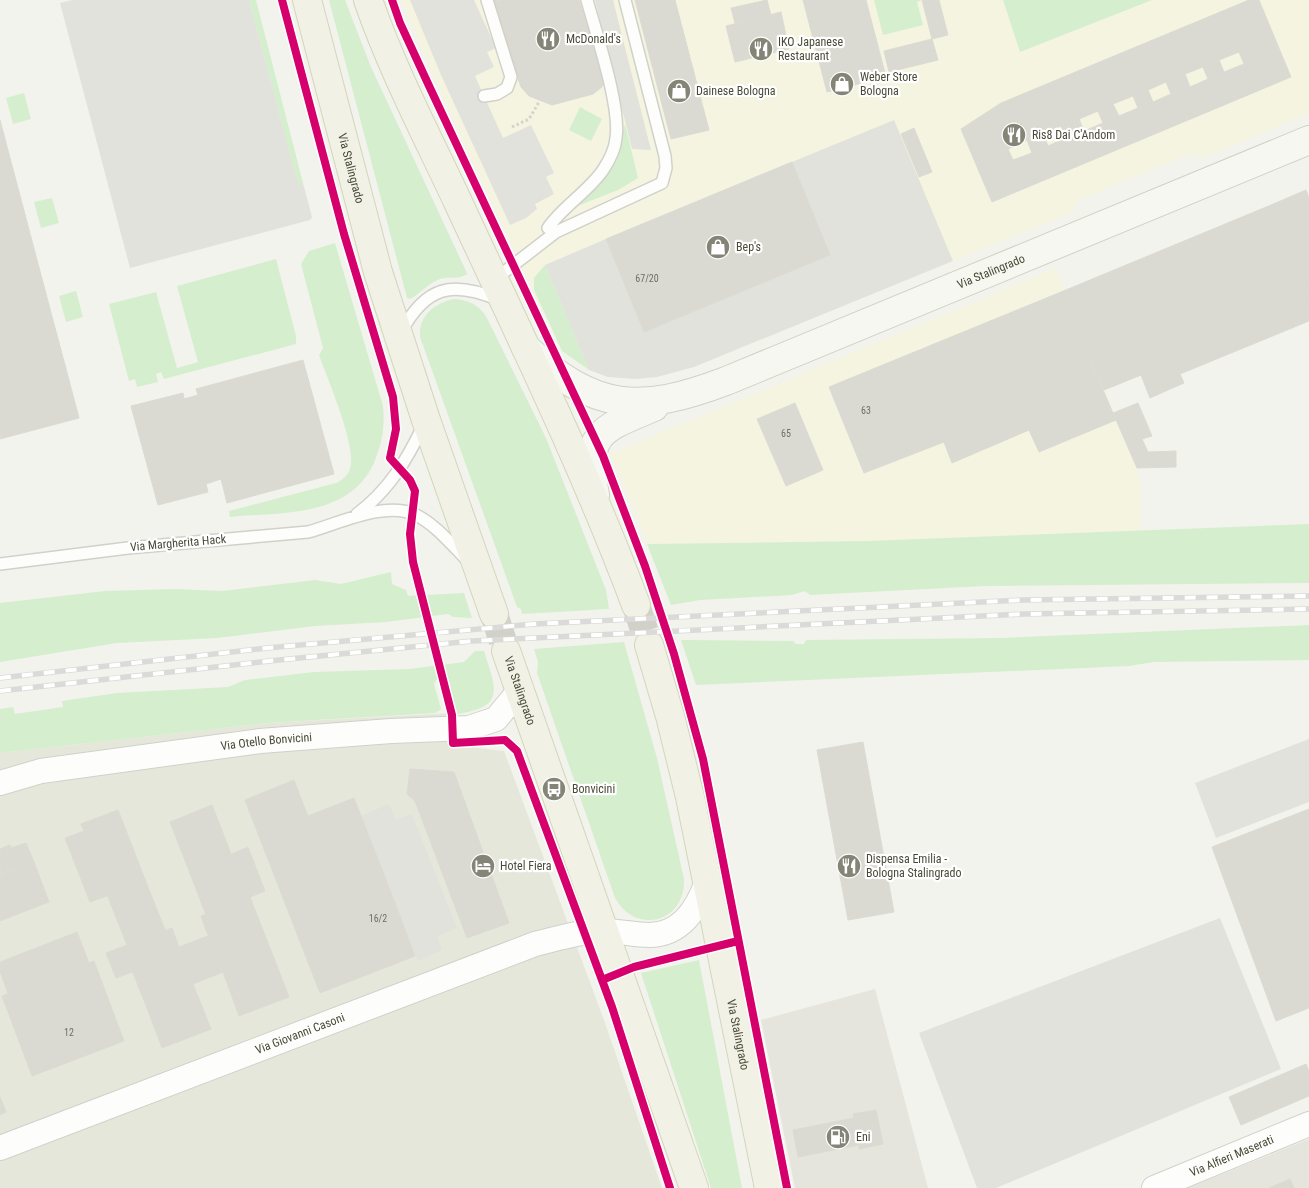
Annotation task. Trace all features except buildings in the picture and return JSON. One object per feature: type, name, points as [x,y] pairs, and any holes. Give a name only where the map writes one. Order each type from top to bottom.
[{"type":"main road","name":"Via Stalingrado","points":[[307,0],[358,201],[398,336],[494,614]]},
{"type":"main road","name":"Via Stalingrado","points":[[368,0],[396,69],[597,504],[636,605]]},
{"type":"main road","name":"Via Stalingrado","points":[[649,645],[677,743],[769,1188]]},
{"type":"main road","name":"Via Stalingrado","points":[[506,651],[602,930],[617,964],[694,1188]]},
{"type":"street","name":"Via Stalingrado","points":[[597,504],[591,455],[595,441],[618,421],[672,399],[726,381],[1309,140]]},
{"type":"street","name":"Via Stalingrado","points":[[526,348],[560,378],[589,393],[615,401],[633,402],[672,399]]},
{"type":"street","name":"Via Otello Bonvicini","points":[[0,782],[41,771],[260,741],[391,731],[468,728],[496,719],[520,690]]},
{"type":"street","points":[[602,930],[650,935],[671,930],[696,908],[707,881]]},
{"type":"street","name":"Via Giovanni Casoni","points":[[0,1148],[535,944],[582,932],[602,930]]},
{"type":"street","name":"Via Alfieri Maserati","points":[[1154,1188],[1309,1124]]},
{"type":"lane","points":[[484,96],[496,94],[507,88],[511,77],[487,0]]},
{"type":"lane","points":[[548,228],[566,205],[602,170],[612,153],[617,136],[617,124],[607,74],[587,0]]},
{"type":"lane","points":[[398,336],[412,314],[425,300],[441,290],[457,288],[499,292],[556,232],[662,183],[666,168],[665,156],[625,0]]},
{"type":"lane","name":"Via Margherita Hack","points":[[354,517],[381,494],[402,467],[426,420]]},
{"type":"lane","name":"Via Margherita Hack","points":[[0,564],[128,548],[308,532],[336,525],[354,517],[396,510],[417,516],[446,538],[480,575]]},
{"type":"path","points":[[512,127],[529,119],[539,102]]},
{"type":"shaded area","points":[[72,0],[249,0],[298,184],[303,183],[312,217],[310,220],[130,268],[60,3]]},
{"type":"shaded area","points":[[401,0],[1003,0],[1020,52],[1152,0],[1309,0],[1309,113],[1201,159],[1190,154],[1078,200],[1073,212],[708,362],[657,377],[617,378],[584,367],[562,351],[443,98]]},
{"type":"shaded area","points":[[410,0],[474,0],[496,48],[487,52],[494,67],[475,76],[503,138],[531,125],[554,173],[546,177],[554,194],[535,204],[537,209],[526,218],[510,225],[441,75]]},
{"type":"shaded area","points":[[595,0],[613,0],[651,150],[632,149]]},
{"type":"shaded area","points":[[894,120],[953,261],[694,367],[657,377],[635,379],[608,377],[589,370],[545,265],[606,239],[644,332],[830,255],[792,162]]},
{"type":"shaded area","points":[[1056,268],[1140,478],[1140,531],[868,541],[647,544],[640,528],[642,526],[610,454]]},
{"type":"shaded area","points":[[452,713],[454,745],[504,751],[604,1020],[662,1188],[0,1188],[0,753],[267,723]]},
{"type":"shaded area","points":[[1309,739],[1309,802],[1216,838],[1195,783]]},
{"type":"shaded area","points":[[389,804],[396,820],[412,814],[457,928],[437,936],[442,950],[418,961],[360,816]]},
{"type":"shaded area","points":[[1220,918],[1281,1069],[996,1188],[977,1188],[919,1033]]},
{"type":"shaded area","points":[[875,989],[928,1188],[795,1188],[761,1020]]},
{"type":"shaded area","points":[[1309,1139],[1309,1188],[1188,1188]]},
{"type":"green space","points":[[249,0],[256,0],[303,183],[298,185]]},
{"type":"green space","points":[[329,0],[345,0],[371,67],[467,274],[461,277],[440,279],[410,299],[407,298]]},
{"type":"green space","points":[[874,0],[922,0],[917,2],[923,25],[883,35]]},
{"type":"green space","points":[[1003,0],[1152,0],[1020,52]]},
{"type":"green space","points":[[24,93],[31,119],[13,124],[6,98]]},
{"type":"green space","points":[[580,107],[602,119],[591,141],[569,130]]},
{"type":"green space","points":[[625,124],[638,178],[618,190],[580,205],[579,201],[597,187],[609,172],[618,153]]},
{"type":"green space","points":[[52,198],[59,223],[41,228],[34,202]]},
{"type":"green space","points":[[335,243],[383,406],[384,421],[382,435],[374,463],[363,481],[348,494],[331,503],[312,509],[291,512],[230,517],[229,511],[336,483],[342,480],[350,470],[351,452],[348,439],[319,355],[323,348],[301,264],[309,251]]},
{"type":"green space","points":[[276,259],[296,336],[296,344],[164,379],[161,372],[156,374],[158,382],[137,387],[135,379],[129,381],[109,304],[156,292],[177,368],[198,362],[177,286]]},
{"type":"green space","points":[[545,265],[589,370],[562,351],[534,290],[534,278]]},
{"type":"green space","points":[[76,291],[83,317],[66,322],[59,296]]},
{"type":"green space","points":[[454,299],[473,304],[487,318],[546,438],[606,590],[609,609],[522,614],[521,609],[517,607],[420,337],[422,323],[429,312],[434,307]]},
{"type":"green space","points":[[1309,524],[1309,583],[985,586],[810,595],[805,591],[792,595],[700,600],[671,605],[647,544],[868,541]]},
{"type":"green space","points":[[391,572],[392,584],[406,590],[408,596],[464,593],[472,618],[453,617],[448,614],[386,622],[315,626],[217,638],[117,643],[0,662],[0,603],[105,591],[175,589],[222,591],[315,580],[341,584]]},
{"type":"green space","points":[[1309,625],[1309,660],[1154,662],[1129,666],[696,685],[681,640],[793,641],[796,644],[804,644],[806,640],[1001,638]]},
{"type":"green space","points":[[624,642],[657,758],[684,879],[682,894],[677,905],[669,914],[658,919],[647,920],[635,917],[624,910],[615,898],[537,673],[538,662],[534,649]]},
{"type":"green space","points":[[475,651],[484,651],[494,686],[490,701],[484,707],[473,711],[457,714],[454,710],[447,680],[443,677],[436,680],[434,684],[441,709],[436,713],[267,723],[0,753],[0,709],[13,707],[15,714],[63,707],[62,701],[117,693],[228,687],[245,680],[314,672],[409,669],[464,662]]},
{"type":"green space","points":[[699,960],[742,1188],[711,1188],[641,973]]},
{"type":"tunnel","points":[[636,605],[649,645]]},
{"type":"tunnel","points":[[494,614],[506,651]]},
{"type":"railway","points":[[0,678],[267,648],[534,624],[1023,600],[1309,596]]},
{"type":"railway","points":[[0,691],[472,641],[1024,614],[1309,609]]},
{"type":"cycle path","points":[[282,0],[344,234],[393,397],[396,429],[390,458],[410,480],[415,491],[410,534],[413,562],[452,715],[453,743],[505,740],[517,751],[612,1007],[670,1188]]},
{"type":"cycle path","points":[[392,0],[400,23],[430,88],[603,456],[645,566],[674,654],[703,759],[787,1188]]},
{"type":"cycle path","points":[[602,980],[634,967],[738,941]]},
{"type":"place","name":"McDonald's","points":[[548,39]]},
{"type":"place","name":"IKO Japanese Restaurant","points":[[761,49]]},
{"type":"place","name":"Weber Store Bologna","points":[[842,84]]},
{"type":"place","name":"Dainese Bologna","points":[[679,91]]},
{"type":"place","name":"Ris8 Dai C'Andom","points":[[1014,135]]},
{"type":"place","name":"Bep's","points":[[718,247]]},
{"type":"place","name":"Bonvicini","points":[[554,789]]},
{"type":"place","name":"Hotel Fiera","points":[[483,866]]},
{"type":"place","name":"Dispensa Emilia - Bologna Stalingrado","points":[[849,866]]},
{"type":"place","name":"Eni","points":[[838,1137]]}]
